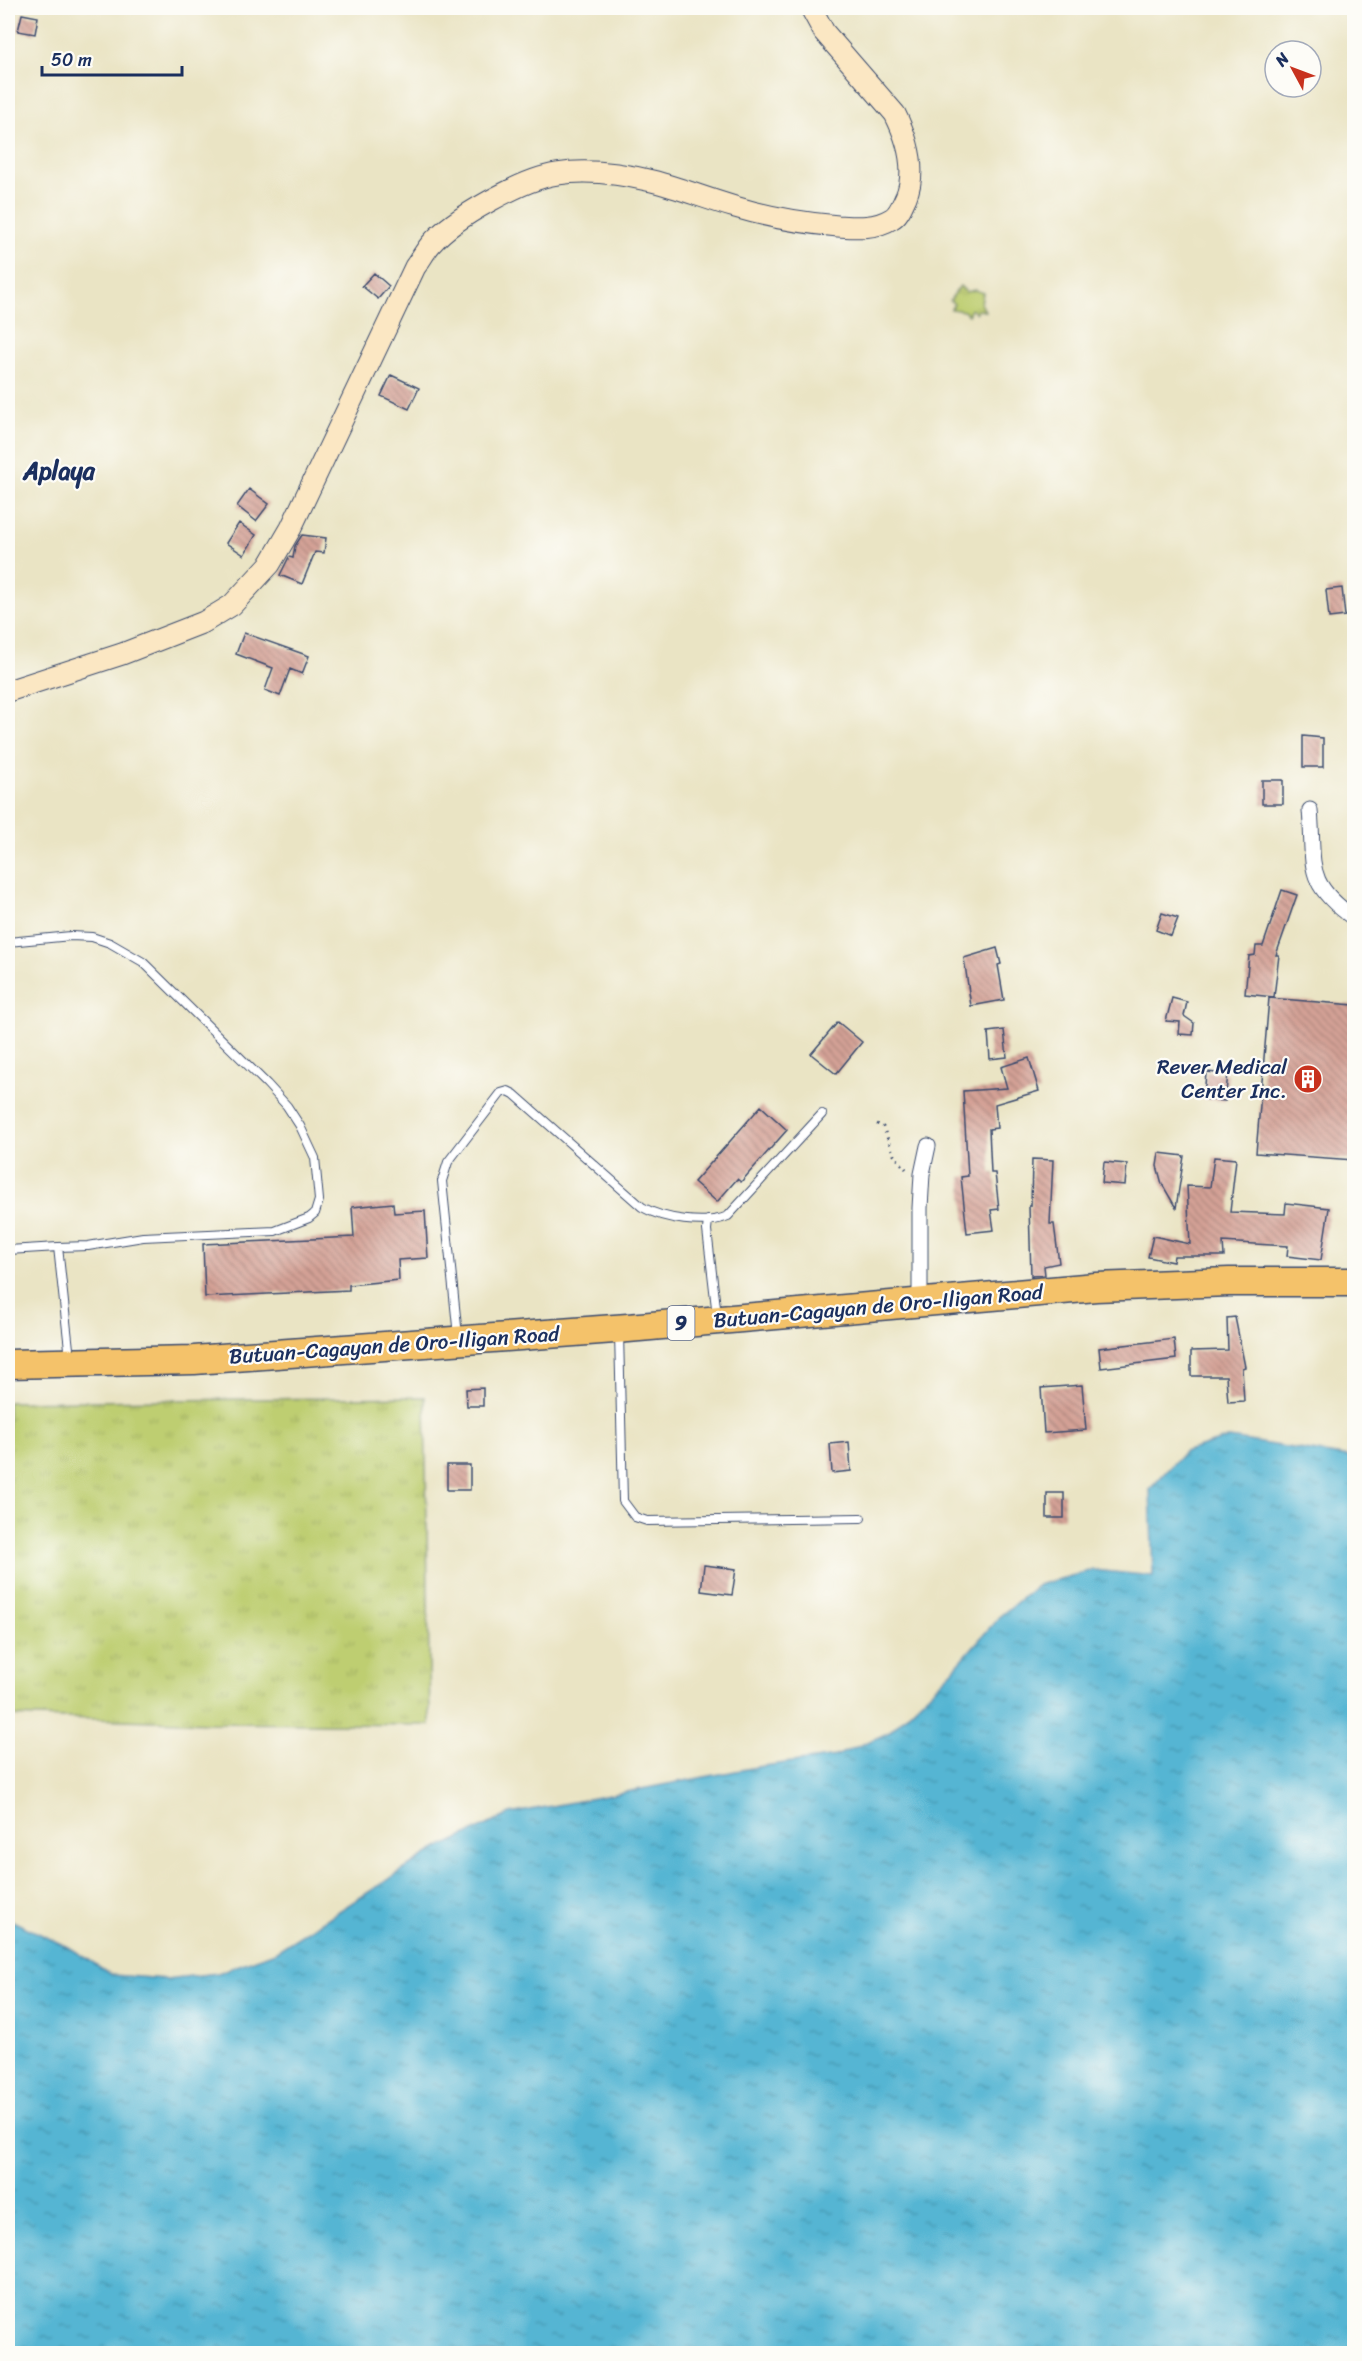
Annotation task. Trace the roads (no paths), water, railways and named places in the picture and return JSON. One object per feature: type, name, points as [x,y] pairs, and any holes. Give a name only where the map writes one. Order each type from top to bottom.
[{"type":"highway","name":"Butuan-Cagayan de Oro-Iligan Road","points":[[8,1364],[194,1360],[619,1329],[1096,1287],[1229,1282],[1354,1282]]},
{"type":"street","points":[[8,691],[122,654],[204,622],[232,605],[270,564],[291,528],[416,267],[432,243],[479,206],[521,186],[556,174],[587,173],[619,175],[652,181],[736,208],[805,224],[855,227],[879,225],[893,218],[901,207],[909,188],[908,145],[903,129],[895,114],[824,32],[811,8]]},
{"type":"street","points":[[1310,810],[1312,851],[1317,883],[1330,899],[1354,918]]},
{"type":"street","points":[[920,1302],[921,1187],[928,1146]]},
{"type":"lane","points":[[8,942],[71,936],[92,937],[110,943],[143,962],[287,1106],[300,1126],[315,1158],[319,1200],[315,1213],[309,1218],[275,1231],[143,1237],[88,1246],[8,1250]]},
{"type":"lane","points":[[458,1341],[442,1173],[501,1093],[507,1091],[514,1094],[642,1207],[656,1215],[671,1218],[717,1220],[728,1216],[822,1114]]},
{"type":"lane","points":[[708,1220],[707,1230],[717,1320]]},
{"type":"lane","points":[[58,1247],[71,1363]]},
{"type":"lane","points":[[619,1329],[623,1501],[635,1517],[647,1521],[861,1518]]},
{"type":"water","points":[[1229,1438],[1354,1458],[1354,2353],[8,2353],[8,1919],[72,1949],[112,1975],[166,1979],[218,1973],[275,1952],[433,1851],[510,1814],[757,1767],[836,1756],[888,1733],[953,1670],[1000,1616],[1038,1585],[1093,1570],[1153,1576],[1150,1489],[1184,1452]]},
{"type":"place","name":"Rever Medical Center Inc.","points":[[1308,1079]]},
{"type":"district","name":"Aplaya","points":[[59,471]]}]
